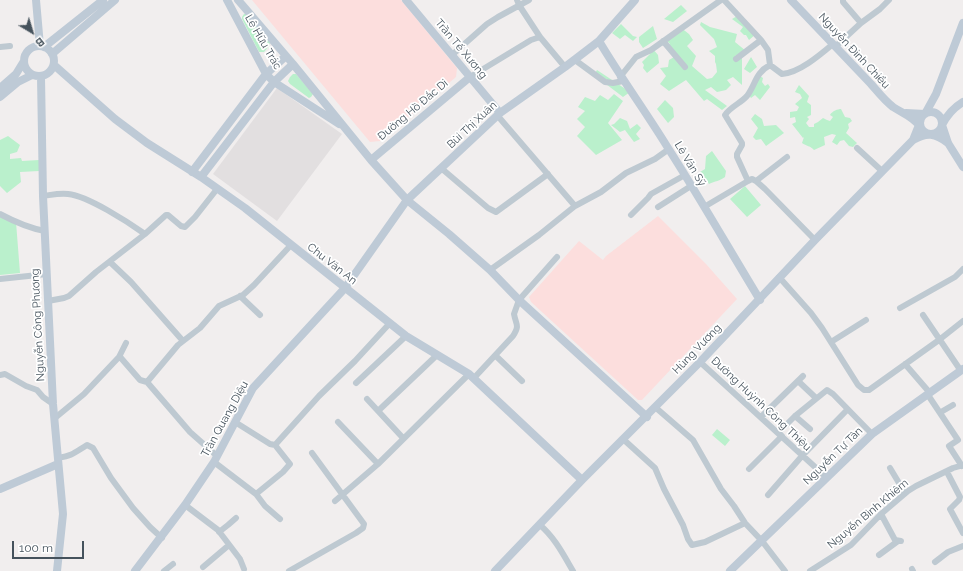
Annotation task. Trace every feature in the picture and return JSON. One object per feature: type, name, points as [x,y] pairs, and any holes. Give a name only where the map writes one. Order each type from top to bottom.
[{"type":"street","points":[[0,96],[18,82],[49,73],[54,65],[52,54],[42,47],[36,0]]},
{"type":"street","points":[[37,76],[26,70],[24,62],[25,56],[30,50],[42,47],[103,0]]},
{"type":"street","points":[[52,54],[115,0]]},
{"type":"street","name":"Lê Hữu Trác","points":[[227,0],[266,74],[274,82],[346,129]]},
{"type":"street","name":"Trần Tế Xương","points":[[406,0],[499,114]]},
{"type":"street","points":[[452,55],[487,24],[518,3],[529,0]]},
{"type":"street","name":"Bùi Thị Xuân","points":[[345,288],[407,200],[499,114],[599,41],[636,0]]},
{"type":"street","points":[[575,60],[605,82],[613,83],[621,79],[636,57],[663,42],[721,0],[761,40],[768,50],[770,65],[782,74],[789,73],[808,63],[834,46],[887,1]]},
{"type":"street","name":"Nguyễn Đình Chiểu","points":[[791,0],[872,84],[882,98],[895,108],[913,118],[920,125]]},
{"type":"street","points":[[843,0],[843,2],[861,23]]},
{"type":"street","points":[[232,11],[240,2]]},
{"type":"street","name":"Lê Hữu Trác","points":[[240,2],[293,64],[371,160],[407,200],[490,270],[519,300],[647,416]]},
{"type":"street","points":[[518,3],[540,37],[565,67]]},
{"type":"street","points":[[913,140],[920,125],[920,119],[925,114],[936,94],[963,23]]},
{"type":"street","points":[[470,77],[531,40],[540,37]]},
{"type":"street","points":[[736,59],[761,40]]},
{"type":"street","name":"Lê Văn Sỹ","points":[[599,41],[621,79],[646,112],[760,300]]},
{"type":"street","points":[[663,42],[685,67]]},
{"type":"street","points":[[0,47],[10,46]]},
{"type":"street","points":[[192,172],[266,74],[286,56]]},
{"type":"street","points":[[0,88],[16,74],[24,62]]},
{"type":"street","points":[[201,177],[274,82],[293,64]]},
{"type":"street","name":"Chu Văn An","points":[[54,65],[115,119],[147,143],[201,177],[245,208],[406,336],[471,376],[582,480]]},
{"type":"street","points":[[748,181],[737,156],[742,143],[725,115],[747,96],[758,74],[770,65]]},
{"type":"street","name":"Nguyễn Công Phương","points":[[37,76],[53,404],[63,514],[57,571]]},
{"type":"street","name":"Đường Hồ Đắc Di","points":[[371,160],[470,77]]},
{"type":"street","points":[[936,94],[936,112],[941,118],[948,143],[963,167]]},
{"type":"street","points":[[905,113],[925,114],[928,112],[936,112],[960,106]]},
{"type":"street","points":[[913,140],[922,135],[938,132],[947,116],[960,106]]},
{"type":"street","points":[[499,114],[575,206]]},
{"type":"street","points":[[920,125],[924,132],[940,137],[948,143]]},
{"type":"street","name":"Hùng Vương","points":[[495,571],[582,480],[656,408],[760,300],[779,277],[913,140]]},
{"type":"street","points":[[857,148],[882,171]]},
{"type":"street","points":[[490,270],[539,235],[575,206],[601,192],[626,172],[655,159],[669,149]]},
{"type":"street","points":[[756,181],[787,157]]},
{"type":"street","points":[[441,168],[488,208],[496,212],[548,174]]},
{"type":"street","points":[[631,215],[651,194],[685,176]]},
{"type":"street","points":[[704,207],[752,179],[756,181],[815,240]]},
{"type":"street","points":[[658,207],[691,186]]},
{"type":"street","points":[[48,301],[69,296],[166,215],[181,226],[185,227],[195,217],[217,189]]},
{"type":"street","points":[[43,196],[62,194],[76,196],[127,221],[145,234]]},
{"type":"street","points":[[0,214],[32,229],[45,231]]},
{"type":"street","points":[[147,382],[183,341],[200,328],[219,306],[240,296],[254,285],[291,245]]},
{"type":"street","points":[[335,501],[378,464],[403,438],[471,376],[496,356],[517,330],[518,324],[514,314],[519,300],[557,257]]},
{"type":"street","points":[[110,262],[131,282],[183,341]]},
{"type":"street","points":[[900,308],[955,277],[963,269]]},
{"type":"street","points":[[0,279],[47,274]]},
{"type":"street","points":[[779,277],[812,314],[858,384],[864,390],[869,390],[963,321]]},
{"type":"street","name":"Trần Quang Diệu","points":[[135,571],[162,538],[215,459],[253,388],[345,288]]},
{"type":"street","points":[[240,296],[260,316]]},
{"type":"street","points":[[923,315],[939,340],[962,370]]},
{"type":"street","points":[[831,342],[866,320]]},
{"type":"street","points":[[276,445],[319,396],[355,361],[390,323]]},
{"type":"street","points":[[356,383],[406,336]]},
{"type":"street","points":[[55,418],[84,394],[119,357],[126,343]]},
{"type":"street","points":[[378,411],[438,355]]},
{"type":"street","points":[[496,356],[522,381]]},
{"type":"street","points":[[119,357],[140,380],[147,382],[215,459],[256,494],[265,506],[280,519]]},
{"type":"street","name":"Đường Huỳnh Công Thiệu","points":[[700,362],[826,477]]},
{"type":"street","points":[[905,364],[961,438],[949,446],[962,466]]},
{"type":"street","name":"Nguyễn Tự Tân","points":[[730,571],[872,434],[962,370]]},
{"type":"street","points":[[0,375],[5,374],[26,386],[37,390],[43,397],[53,404]]},
{"type":"street","points":[[761,417],[801,379],[816,398]]},
{"type":"street","points":[[749,469],[795,416],[825,390],[828,390],[872,434]]},
{"type":"street","points":[[367,399],[403,438]]},
{"type":"street","points":[[941,412],[953,405]]},
{"type":"street","points":[[656,408],[693,440],[721,489],[746,523],[785,571]]},
{"type":"street","points":[[768,495],[802,456],[847,410]]},
{"type":"street","points":[[795,416],[810,429]]},
{"type":"street","points":[[235,422],[270,444],[276,445],[290,464],[283,472],[256,494]]},
{"type":"street","points":[[338,422],[378,464]]},
{"type":"street","points":[[624,439],[655,468],[692,545],[705,542],[746,523]]},
{"type":"street","points":[[0,489],[70,456],[88,445],[92,448],[111,478],[133,508],[162,538]]},
{"type":"street","points":[[289,571],[356,533],[363,528],[364,524],[312,453]]},
{"type":"street","name":"Nguyễn Bình Khiêm","points":[[810,571],[851,545],[881,514],[905,493],[916,486],[962,466]]},
{"type":"street","points":[[890,468],[905,493]]},
{"type":"street","points":[[947,472],[960,497],[950,509],[963,533]]},
{"type":"street","points":[[185,505],[219,532],[240,559],[244,569]]},
{"type":"street","points":[[879,555],[899,541],[895,540],[892,536],[881,514]]},
{"type":"street","points":[[219,532],[236,518]]},
{"type":"street","points":[[540,525],[550,533],[557,542],[573,571]]},
{"type":"street","points":[[203,567],[229,545]]},
{"type":"street","points":[[935,562],[948,552],[963,546]]},
{"type":"street","points":[[164,571],[173,564]]},
{"type":"shaded area","points":[[252,0],[401,0],[457,68],[456,77],[380,141],[370,142]]},
{"type":"shaded area","points":[[277,88],[342,134],[277,221],[213,174]]},
{"type":"shaded area","points":[[658,216],[706,264],[737,299],[642,400],[638,400],[531,302],[529,297],[579,241],[603,260],[606,256]]},
{"type":"green space","points":[[681,5],[687,11],[673,22],[664,19]]},
{"type":"green space","points":[[244,14],[247,14],[270,42],[269,46],[264,52],[259,52],[242,19]]},
{"type":"green space","points":[[739,15],[756,34],[749,40],[746,35],[740,31],[743,27],[732,19]]},
{"type":"green space","points":[[701,22],[710,27],[737,34],[735,42],[746,51],[735,56],[736,59],[742,57],[742,85],[733,77],[727,80],[731,85],[726,90],[717,92],[711,87],[705,90],[727,106],[722,110],[707,99],[704,101],[686,80],[669,91],[660,84],[666,76],[660,68],[668,67],[669,60],[674,57],[667,47],[670,44],[665,39],[680,27],[689,34],[693,40],[687,46],[696,56],[692,66],[707,79],[712,78],[717,72],[715,56],[709,51],[717,47],[714,39],[700,25]]},
{"type":"green space","points":[[621,24],[633,36],[637,37],[633,41],[625,35],[620,39],[612,33]]},
{"type":"green space","points":[[653,26],[657,39],[643,48],[639,42],[639,37]]},
{"type":"green space","points":[[652,48],[658,55],[659,63],[647,73],[643,68],[644,65],[642,62],[650,54],[647,51]]},
{"type":"green space","points":[[751,57],[757,67],[750,73],[744,69]]},
{"type":"green space","points":[[597,70],[630,92],[623,97],[594,75]]},
{"type":"green space","points":[[293,74],[296,74],[313,94],[311,97],[309,98],[290,84],[288,81]]},
{"type":"green space","points":[[757,74],[763,78],[762,82],[765,86],[768,84],[770,87],[760,100],[755,95],[751,98],[748,94]]},
{"type":"green space","points":[[799,85],[809,96],[807,102],[811,105],[811,115],[807,117],[809,119],[806,123],[809,127],[814,127],[814,124],[823,118],[830,121],[833,117],[830,115],[835,110],[841,109],[845,117],[850,118],[852,121],[848,124],[849,128],[846,133],[857,143],[853,147],[849,146],[844,140],[840,141],[837,145],[832,142],[836,135],[832,134],[824,137],[825,145],[814,150],[802,143],[804,137],[803,138],[792,124],[796,122],[795,117],[790,118],[790,112],[797,111],[799,107],[795,104],[802,98],[800,94],[795,92]]},
{"type":"green space","points":[[614,94],[623,101],[608,123],[622,140],[596,155],[577,136],[585,127],[577,119],[585,111],[578,107],[585,97],[595,101],[600,95],[608,100]]},
{"type":"green space","points":[[665,100],[673,108],[674,117],[668,123],[657,109]]},
{"type":"green space","points":[[755,114],[762,119],[764,126],[776,125],[784,133],[766,146],[761,139],[756,140],[753,137],[758,128],[751,119]]},
{"type":"green space","points":[[620,118],[627,121],[630,129],[637,124],[641,128],[636,134],[640,139],[634,142],[625,130],[620,132],[611,125]]},
{"type":"green space","points":[[8,136],[20,145],[17,152],[10,154],[10,159],[21,158],[22,161],[39,160],[39,171],[20,172],[21,182],[7,193],[0,186],[0,140]]},
{"type":"green space","points":[[712,151],[726,171],[725,177],[709,184],[700,172],[705,169],[706,156]]},
{"type":"green space","points":[[745,186],[761,205],[747,217],[730,199]]},
{"type":"green space","points":[[0,214],[16,222],[20,273],[0,275]]},
{"type":"green space","points":[[717,429],[730,440],[725,446],[712,435]]}]
